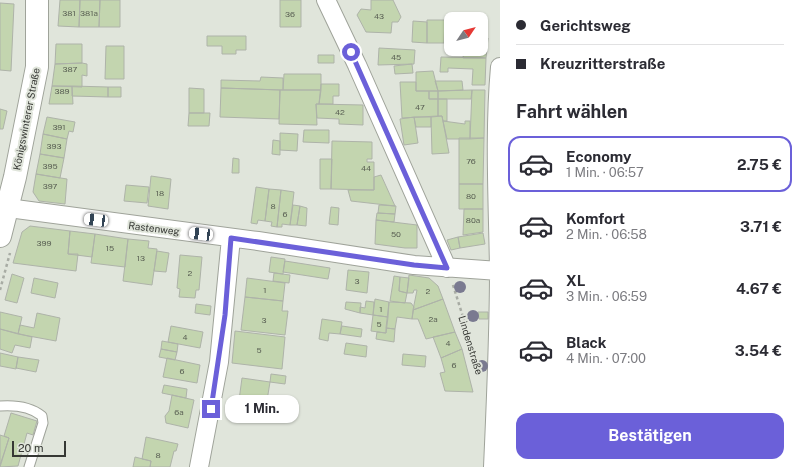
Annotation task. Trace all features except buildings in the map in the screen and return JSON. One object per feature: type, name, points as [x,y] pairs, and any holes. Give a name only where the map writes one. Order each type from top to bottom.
[{"type":"main road","name":"Königswinterer Straße","points":[[0,236],[3,208],[37,67],[37,0]]},
{"type":"street","points":[[326,0],[357,65],[447,268]]},
{"type":"street","points":[[493,467],[498,398],[499,271],[497,172],[500,67]]},
{"type":"street","name":"Rastenweg","points":[[3,208],[231,238],[414,265],[499,271]]},
{"type":"street","points":[[199,467],[219,362],[231,238]]},
{"type":"lane","points":[[0,406],[12,405],[37,412],[42,416],[43,424],[28,467]]},
{"type":"path","name":"Lindenstraße","points":[[447,268],[480,372]]},
{"type":"route","points":[[211,409],[225,315],[231,238],[414,265],[447,268],[351,52]]}]
